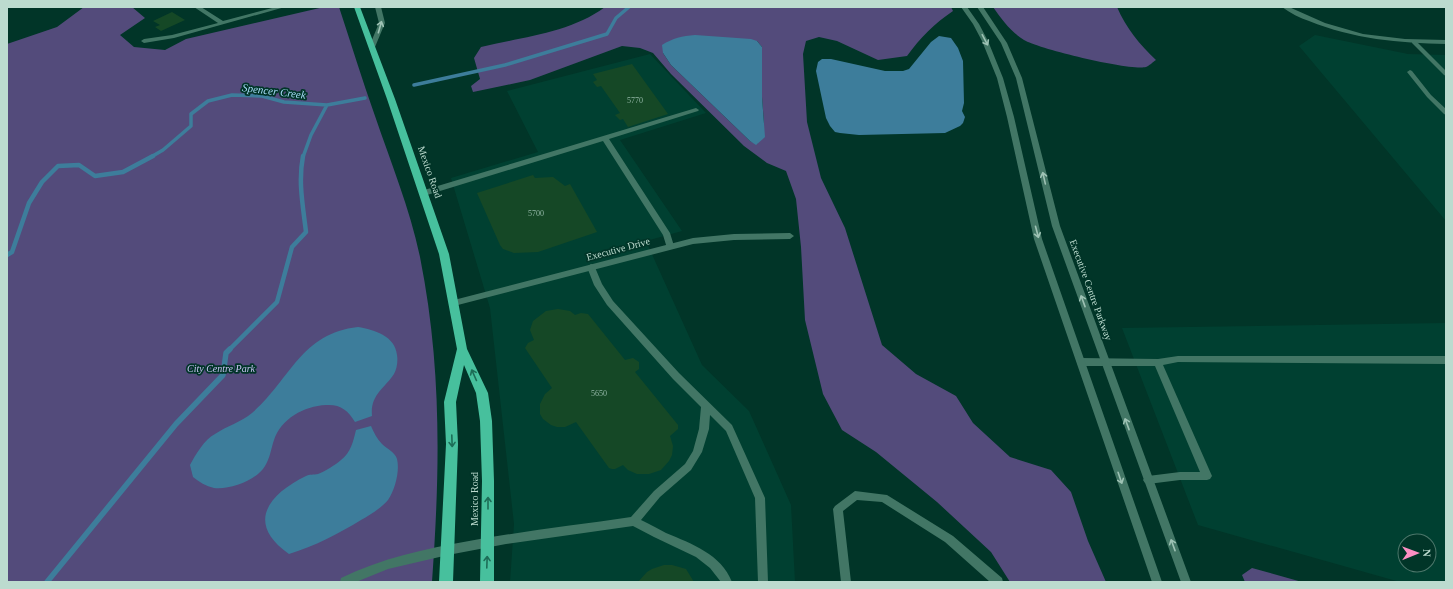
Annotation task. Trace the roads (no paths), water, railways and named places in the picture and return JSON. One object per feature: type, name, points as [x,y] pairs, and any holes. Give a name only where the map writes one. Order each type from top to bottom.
[{"type":"main road","name":"Mexico Road","points":[[357,7],[424,193],[444,254],[462,349],[482,393],[486,421],[488,542],[487,582]]},
{"type":"main road","name":"Mexico Road","points":[[446,582],[449,549],[452,444],[450,402],[462,349]]},
{"type":"street","points":[[197,7],[222,23]]},
{"type":"street","points":[[144,41],[172,37],[282,7]]},
{"type":"street","points":[[372,47],[382,24],[378,7]]},
{"type":"street","points":[[964,7],[984,37],[994,57],[1007,98],[1028,201],[1038,239],[1157,582]]},
{"type":"street","name":"Executive Centre Parkway","points":[[980,7],[1004,43],[1019,78],[1056,226],[1186,582]]},
{"type":"street","points":[[1285,7],[1311,20],[1338,29],[1376,38],[1414,42],[1446,42]]},
{"type":"street","points":[[1414,42],[1446,74]]},
{"type":"street","points":[[1410,72],[1429,96],[1446,113]]},
{"type":"street","points":[[424,193],[696,110]]},
{"type":"street","points":[[605,138],[667,235],[670,246]]},
{"type":"street","name":"Executive Drive","points":[[454,303],[694,241],[734,237],[790,236]]},
{"type":"street","points":[[591,267],[598,285],[610,303],[676,376],[729,428],[760,498],[763,582]]},
{"type":"street","points":[[1081,362],[1158,363],[1178,359],[1446,360]]},
{"type":"street","points":[[1148,480],[1180,476],[1206,476],[1158,363]]},
{"type":"street","points":[[634,521],[657,494],[688,467],[697,452],[704,429],[706,405]]},
{"type":"street","points":[[846,582],[838,509],[855,495],[884,498],[949,540],[998,582]]},
{"type":"street","points":[[345,582],[386,564],[449,549],[634,521],[658,534],[700,552],[714,564],[727,582]]},
{"type":"water","points":[[695,35],[751,39],[757,41],[762,47],[762,97],[765,137],[756,145],[671,65],[663,53],[662,45],[678,38]]},
{"type":"water","points":[[939,36],[951,38],[958,48],[963,61],[964,103],[962,111],[965,117],[960,126],[945,133],[859,135],[835,132],[826,118],[816,71],[818,62],[822,59],[831,59],[885,71],[903,71],[909,69],[931,42]]},
{"type":"water","points":[[358,327],[383,335],[392,343],[397,355],[395,372],[375,397],[372,416],[355,422],[346,411],[339,407],[326,405],[310,408],[294,415],[282,426],[274,440],[265,466],[250,480],[235,486],[214,488],[203,484],[193,477],[190,465],[207,440],[252,413],[265,400],[309,348],[323,338],[339,331]]},
{"type":"water","points":[[371,426],[379,440],[384,446],[393,452],[397,459],[398,469],[396,480],[393,491],[388,500],[372,514],[344,530],[299,551],[289,554],[276,543],[268,532],[265,521],[267,511],[272,501],[281,492],[307,475],[321,473],[339,462],[353,443],[356,430]]},
{"type":"waterway","name":"Spencer Creek","points":[[414,85],[505,65],[607,34],[616,18],[629,7]]},
{"type":"waterway","name":"Spencer Creek","points":[[151,157],[163,150],[191,126],[191,114],[208,101],[232,95],[262,96],[284,102],[327,105]]},
{"type":"waterway","name":"Spencer Creek","points":[[327,105],[365,98]]},
{"type":"waterway","points":[[303,157],[311,135],[327,105]]},
{"type":"waterway","name":"Spencer Creek","points":[[7,255],[12,252],[29,203],[42,182],[58,166],[79,165],[95,176],[123,172],[153,156]]},
{"type":"waterway","points":[[47,582],[176,424],[223,375],[226,353],[277,302],[292,247],[306,232],[301,185],[303,156]]},
{"type":"park label","name":"City Centre Park","points":[[221,368]]}]
